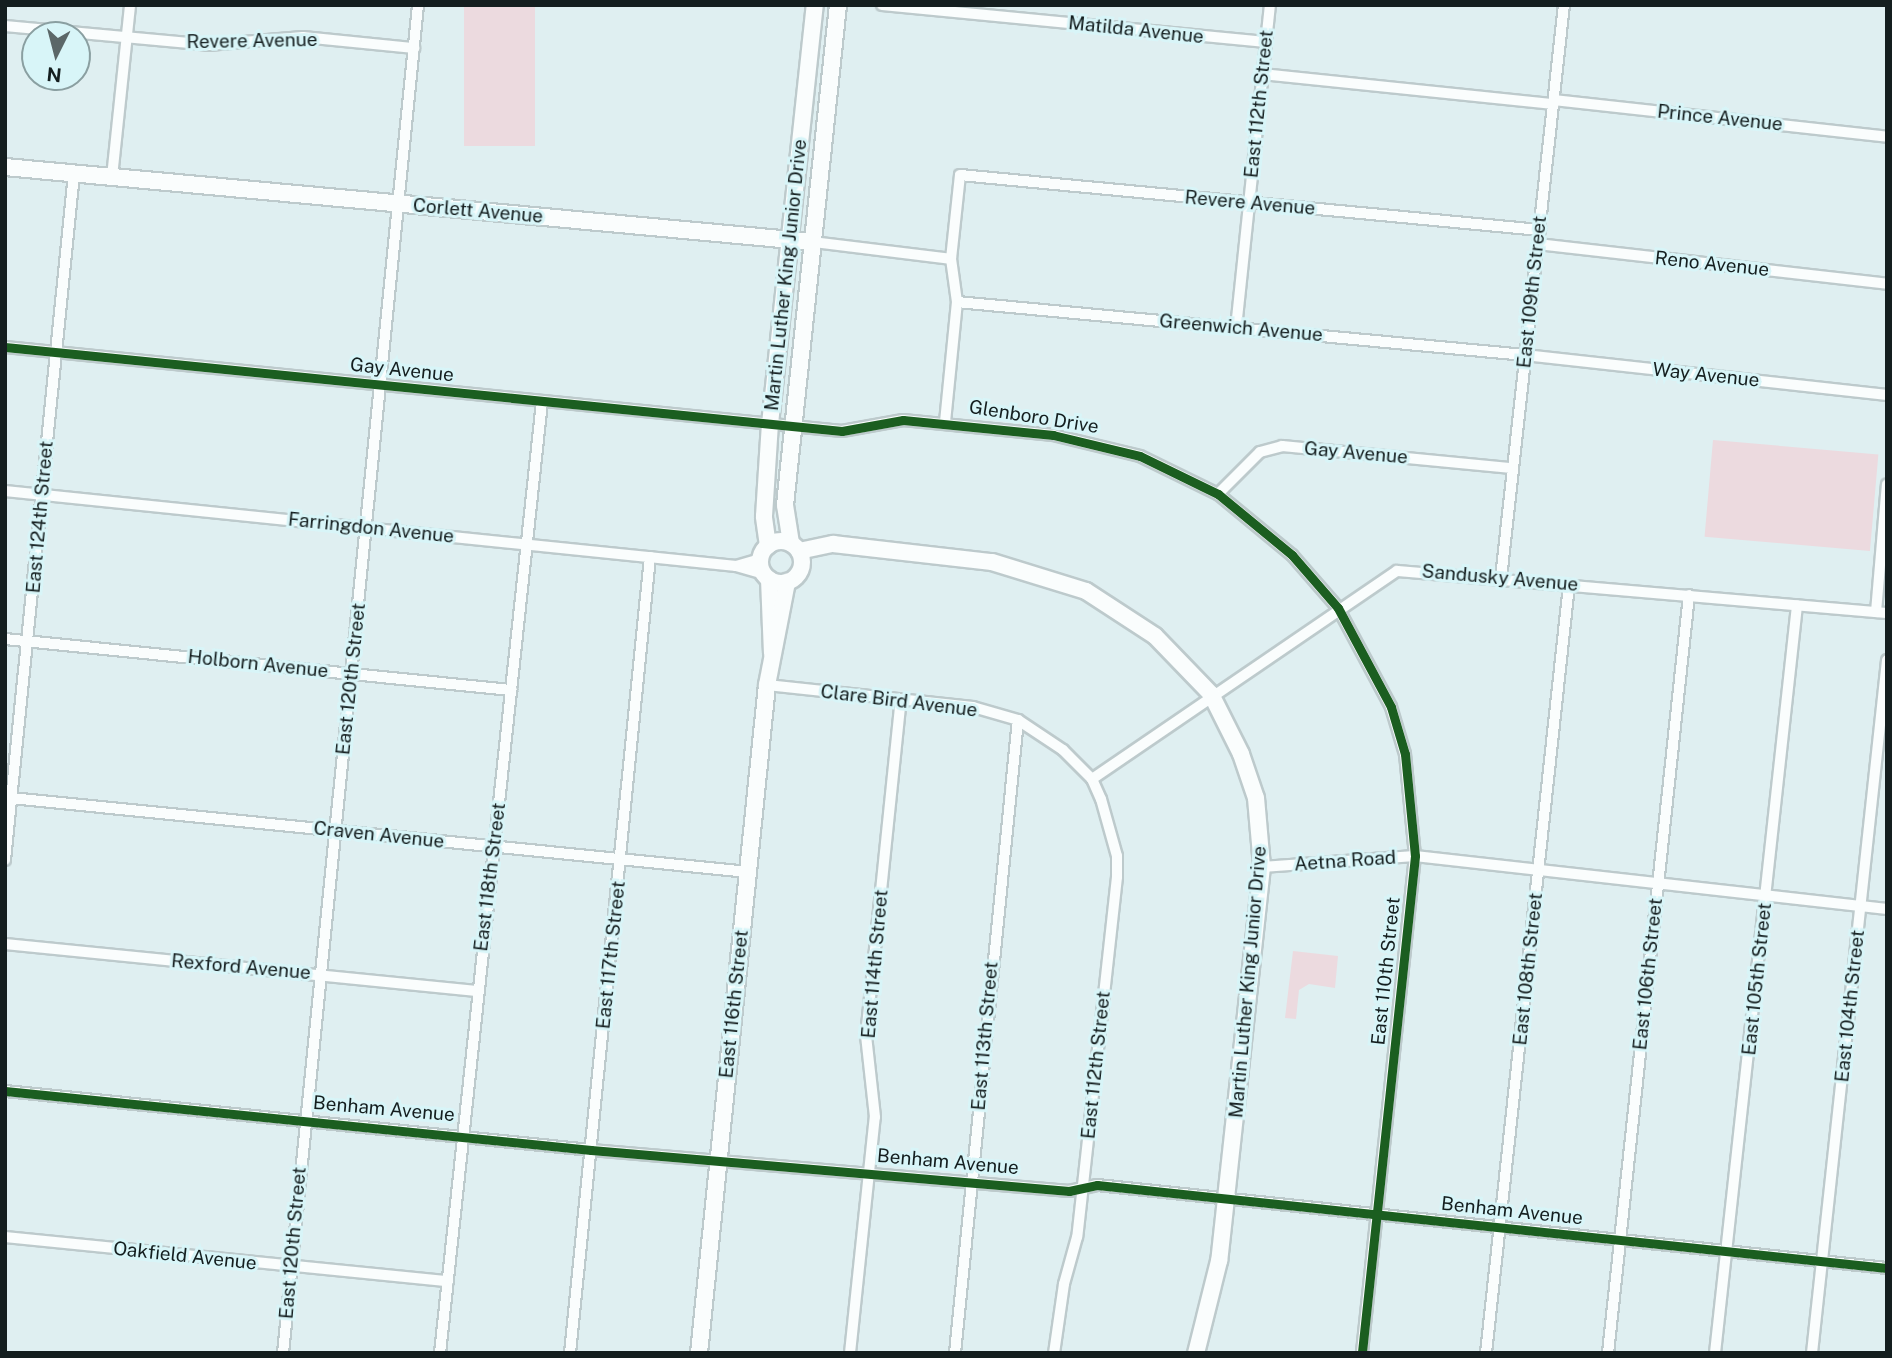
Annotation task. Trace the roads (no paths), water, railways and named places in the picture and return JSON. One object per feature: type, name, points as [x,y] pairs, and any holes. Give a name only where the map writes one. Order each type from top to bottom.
[{"type":"main road","name":"Martin Luther King Junior Drive","points":[[765,564],[764,516],[770,424],[815,5]]},
{"type":"main road","name":"Martin Luther King Junior Drive","points":[[838,5],[785,505],[797,553],[832,544],[842,548],[992,562],[1051,577],[1116,607],[1155,636],[1211,694],[1241,754],[1256,798],[1262,867],[1227,1198],[1219,1261],[1196,1353]]},
{"type":"main road","name":"Corlett Avenue","points":[[5,167],[813,242]]},
{"type":"main road","points":[[782,541],[797,553],[797,575],[787,582],[765,564],[782,541]]},
{"type":"main road","name":"East 116th Street","points":[[765,564],[772,655]]},
{"type":"main road","name":"East 116th Street","points":[[699,1353],[767,685],[772,655],[780,634],[787,582]]},
{"type":"street","points":[[112,177],[131,5]]},
{"type":"street","name":"East 120th Street","points":[[283,1353],[418,5]]},
{"type":"street","name":"Matilda Avenue","points":[[882,5],[1266,42]]},
{"type":"street","name":"East 112th Street","points":[[1236,328],[1270,5]]},
{"type":"street","name":"East 109th Street","points":[[1501,578],[1564,5]]},
{"type":"street","name":"Revere Avenue","points":[[5,26],[208,45],[303,37],[414,48]]},
{"type":"street","name":"Prince Avenue","points":[[1262,74],[1887,137]]},
{"type":"street","name":"East 124th Street","points":[[5,860],[11,798],[9,785],[28,641],[74,174]]},
{"type":"street","name":"Revere Avenue","points":[[951,259],[960,175],[1539,230]]},
{"type":"street","name":"Corlett Avenue","points":[[813,242],[951,259]]},
{"type":"street","name":"Reno Avenue","points":[[1538,244],[1887,284]]},
{"type":"street","points":[[945,422],[957,302],[951,259]]},
{"type":"street","name":"Greenwich Avenue","points":[[957,302],[1525,355]]},
{"type":"street","name":"Gay Avenue","points":[[5,347],[795,427]]},
{"type":"street","name":"Way Avenue","points":[[1525,355],[1887,395]]},
{"type":"street","name":"East 118th Street","points":[[440,1353],[542,402]]},
{"type":"street","name":"Glenboro Drive","points":[[795,427],[842,431],[903,420],[945,422],[1091,442],[1140,456],[1218,494],[1284,547],[1338,608]]},
{"type":"street","name":"Gay Avenue","points":[[1218,494],[1260,452],[1282,446],[1512,468]]},
{"type":"street","points":[[1881,612],[1887,484]]},
{"type":"street","name":"Farringdon Avenue","points":[[5,491],[650,558],[736,566],[765,564]]},
{"type":"street","name":"East 117th Street","points":[[570,1353],[650,558]]},
{"type":"street","name":"Sandusky Avenue","points":[[1091,779],[1211,694],[1397,571],[1881,612]]},
{"type":"street","name":"East 108th Street","points":[[1486,1353],[1569,585]]},
{"type":"street","name":"East 106th Street","points":[[1608,1353],[1689,595]]},
{"type":"street","name":"East 105th Street","points":[[1715,1353],[1797,605]]},
{"type":"street","name":"East 110th Street","points":[[1338,608],[1391,708],[1405,754],[1415,856],[1362,1353]]},
{"type":"street","name":"Holborn Avenue","points":[[5,639],[511,690]]},
{"type":"street","name":"East 104th Street","points":[[1812,1353],[1887,660]]},
{"type":"street","name":"Clare Bird Avenue","points":[[767,685],[973,707],[1018,720],[1043,733],[1091,779]]},
{"type":"street","name":"East 114th Street","points":[[850,1353],[875,1117],[866,1036],[901,700]]},
{"type":"street","name":"East 113th Street","points":[[955,1353],[972,1182],[979,1070],[1018,720]]},
{"type":"street","name":"East 112th Street","points":[[1054,1353],[1064,1284],[1077,1237],[1117,856],[1111,825],[1091,779]]},
{"type":"street","name":"Craven Avenue","points":[[11,798],[748,872]]},
{"type":"street","name":"Aetna Road","points":[[1262,867],[1415,856],[1887,909]]},
{"type":"street","name":"Rexford Avenue","points":[[5,944],[477,991]]},
{"type":"street","name":"Benham Avenue","points":[[5,1091],[305,1119],[591,1150],[1069,1191],[1083,1187],[1227,1198],[1887,1268]]},
{"type":"street","name":"Oakfield Avenue","points":[[5,1237],[291,1268],[448,1281]]}]
